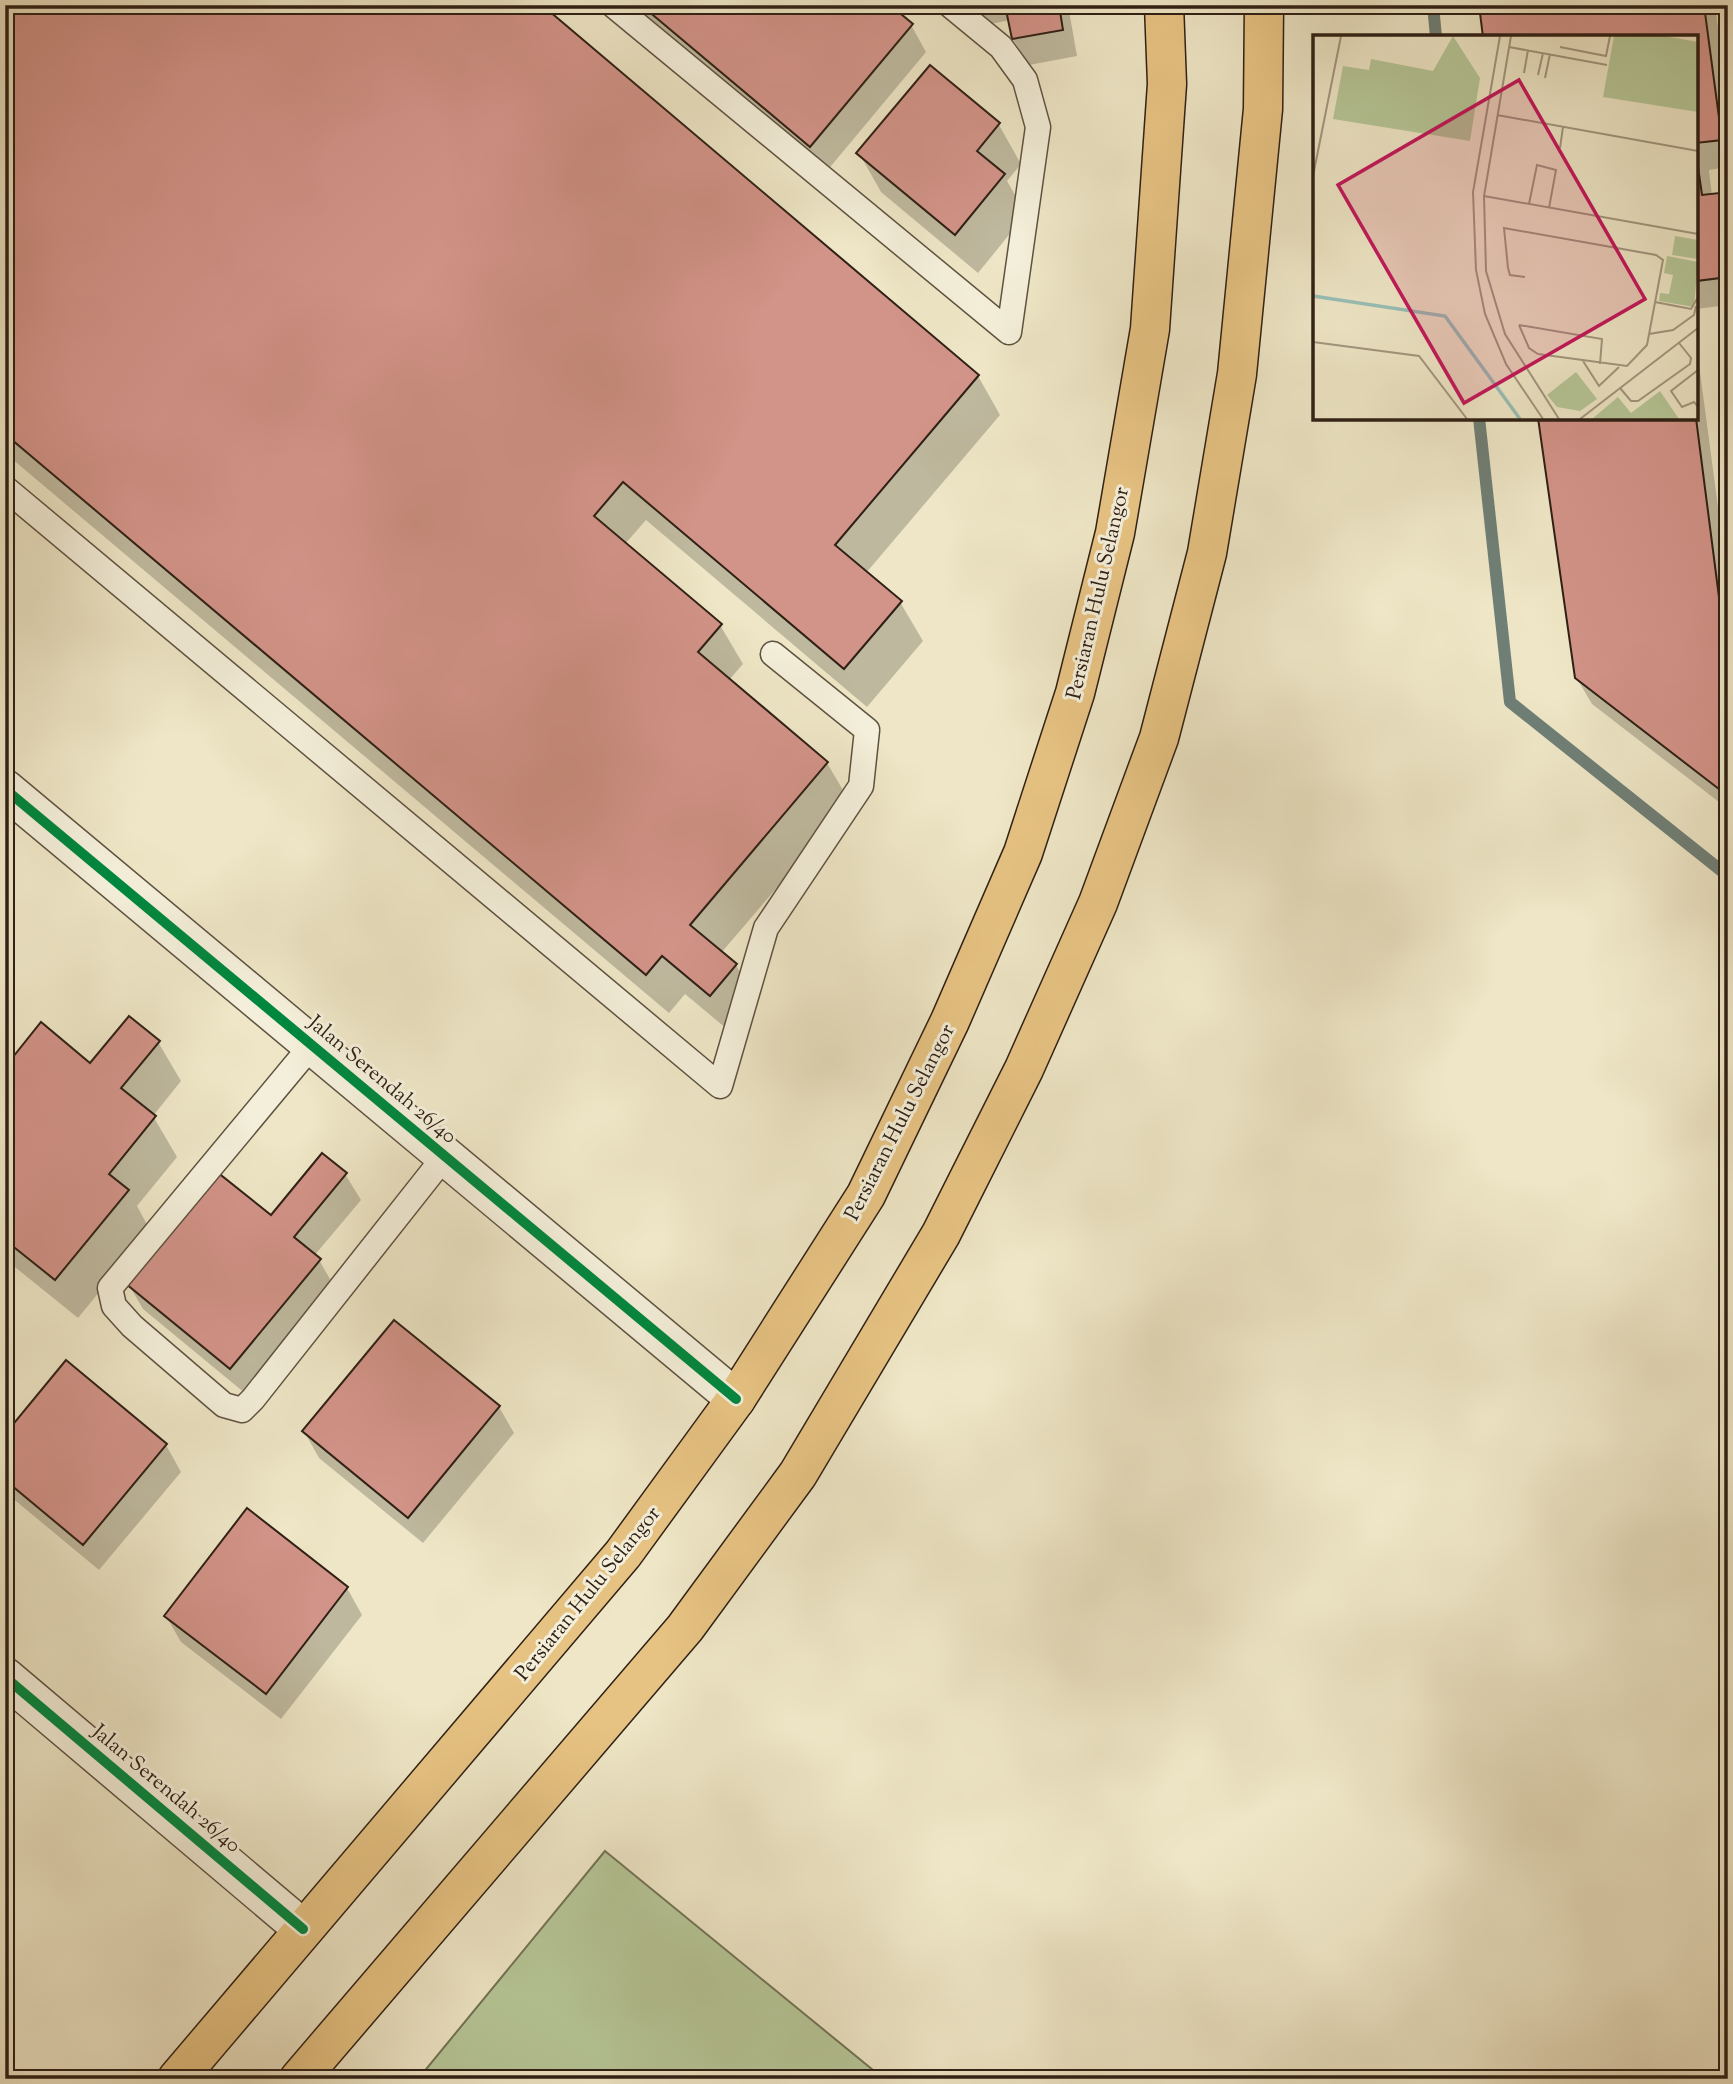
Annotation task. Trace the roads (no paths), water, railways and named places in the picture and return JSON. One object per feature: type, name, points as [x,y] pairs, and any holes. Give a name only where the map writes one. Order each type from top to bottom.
[{"type":"main road","name":"Persiaran Hulu Selangor","points":[[177,2079],[623,1554],[736,1399],[866,1195],[950,1021],[1023,853],[1075,692],[1115,533],[1150,329],[1167,84],[1164,5]]},
{"type":"main road","points":[[299,2079],[685,1628],[798,1474],[941,1234],[1024,1069],[1098,903],[1159,738],[1207,553],[1237,374],[1263,109],[1264,5]]},
{"type":"street","name":"Jalan Serendah 26/40","points":[[5,789],[736,1399]]},
{"type":"street","name":"Jalan Serendah 26/40","points":[[5,1677],[303,1929]]},
{"type":"lane","points":[[613,5],[1009,332],[1038,127],[1025,80],[1001,47],[950,5]]},
{"type":"lane","points":[[5,488],[720,1086],[766,928],[861,786],[867,730],[773,654]]},
{"type":"lane","points":[[312,1045],[110,1288],[114,1306],[132,1326],[224,1405],[242,1410],[253,1399],[445,1156]]},
{"type":"waterway","points":[[1433,5],[1436,35]]},
{"type":"waterway","points":[[1479,420],[1510,702],[1728,876]]}]
